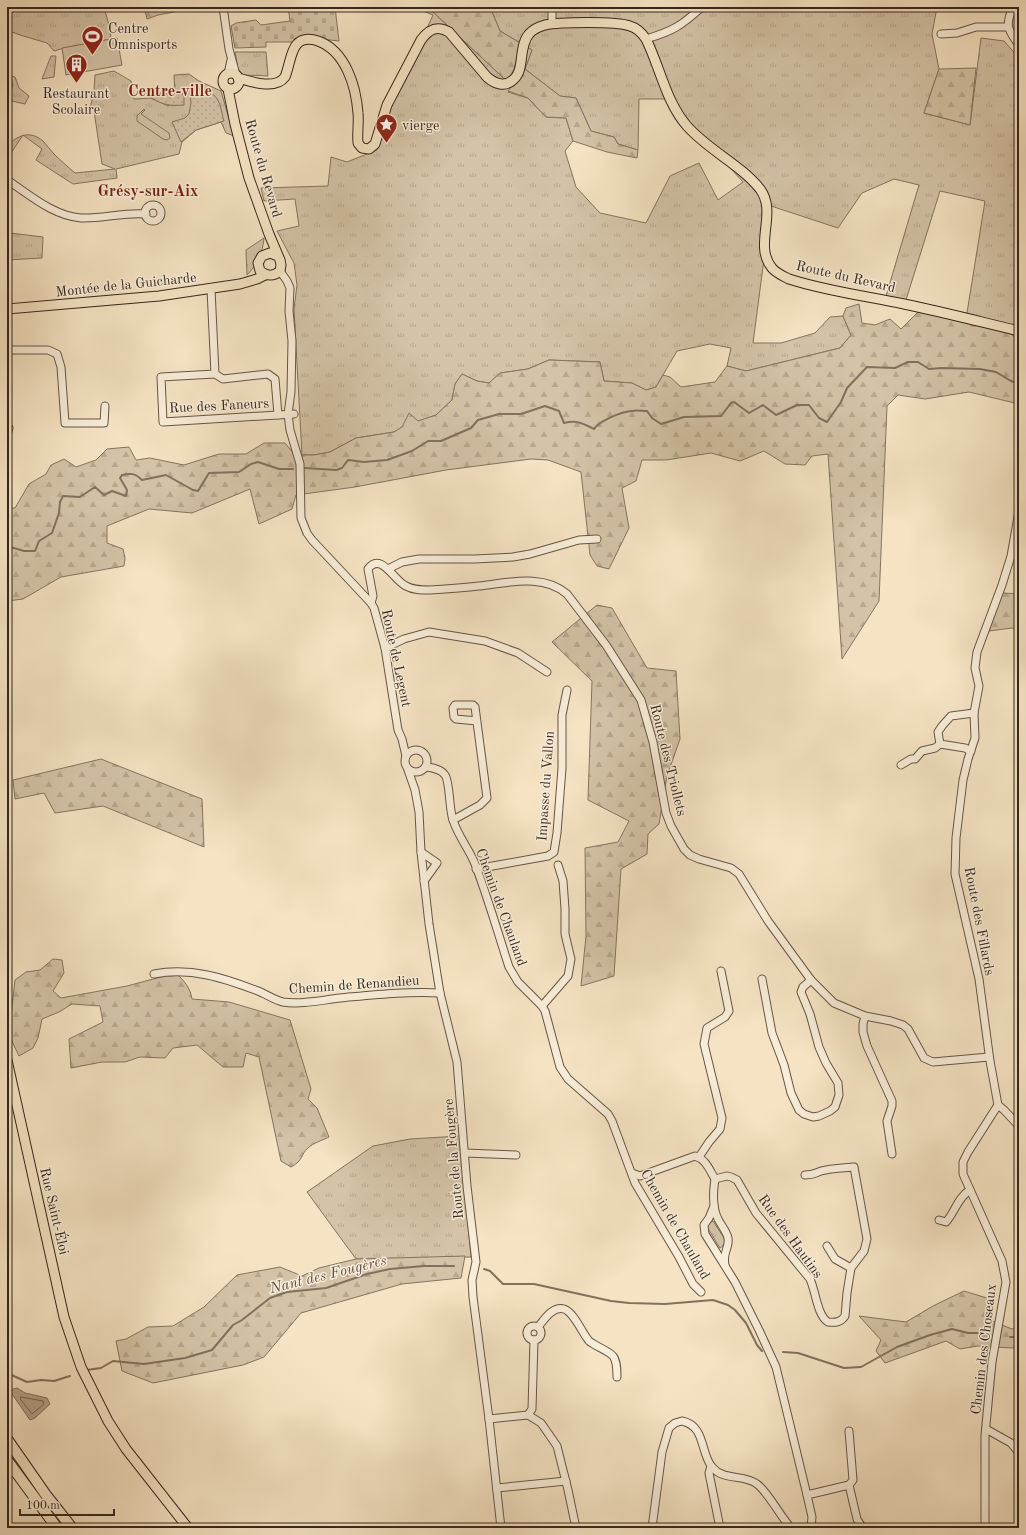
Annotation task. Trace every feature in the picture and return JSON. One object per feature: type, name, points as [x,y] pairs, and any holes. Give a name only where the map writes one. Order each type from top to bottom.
[{"type":"highway","points":[[7,1439],[46,1495],[72,1528]]},
{"type":"highway","points":[[7,1460],[57,1528]]},
{"type":"main road","name":"Route du Revard","points":[[269,234],[265,254],[259,259],[269,272],[281,265],[249,178],[235,124],[233,109],[233,82],[250,81],[273,84],[279,83],[285,77],[293,49],[299,43],[314,40],[329,46],[342,60],[350,76],[357,107],[358,143],[362,148],[370,149],[376,144],[387,105],[426,33],[437,28],[449,32],[493,82],[502,85],[512,82],[518,76],[524,42],[530,33],[540,26],[552,24],[623,24],[635,28],[646,39],[674,106],[681,118],[699,137],[747,176],[762,193],[767,207],[764,244],[765,253],[771,267],[776,272],[789,279],[1019,331]]},
{"type":"main road","points":[[265,254],[274,254],[278,256]]},
{"type":"main road","name":"Montée de la Guicharde","points":[[8,310],[140,298],[210,289],[248,282],[269,272]]},
{"type":"main road","name":"Rue Saint-Éloi","points":[[7,1060],[64,1317],[81,1367],[87,1382],[108,1421],[126,1449],[188,1528]]},
{"type":"street","points":[[223,7],[233,82]]},
{"type":"street","points":[[552,7],[552,24]]},
{"type":"street","points":[[646,39],[675,29],[702,7]]},
{"type":"street","points":[[1013,7],[1007,20],[1008,28],[1009,32],[1019,45]]},
{"type":"street","points":[[941,34],[957,33],[976,27],[1008,28]]},
{"type":"street","points":[[7,180],[35,199],[62,214],[81,218],[146,214]]},
{"type":"street","name":"Route de Legent","points":[[269,272],[287,281],[290,288],[289,311],[292,341],[290,430],[300,464],[301,518],[307,532],[371,602],[374,608],[385,648],[398,730],[406,756]]},
{"type":"street","points":[[210,289],[215,374]]},
{"type":"street","points":[[7,350],[48,350],[57,354],[60,367],[65,423],[104,423],[105,406]]},
{"type":"street","name":"Rue des Faneurs","points":[[278,415],[275,379],[268,374],[223,379],[215,374],[161,377],[163,422],[278,415],[291,414]]},
{"type":"street","points":[[7,426],[9,428],[7,435]]},
{"type":"street","name":"Route des Fillards","points":[[998,1105],[989,1057],[979,979],[955,874],[956,838],[963,780],[975,738],[974,714],[979,686],[975,668],[976,652],[1002,585],[1011,556],[1019,511]]},
{"type":"street","points":[[371,602],[373,596],[368,569],[374,564],[382,564],[388,569],[402,562],[419,559],[513,557],[530,554],[579,540],[596,539]]},
{"type":"street","name":"Route des Triollets","points":[[388,569],[405,586],[418,590],[533,581],[554,585],[567,594],[606,645],[641,700],[653,742],[666,813],[678,840],[690,855],[731,868],[739,874],[768,921],[811,980],[834,1003],[865,1016],[891,1020],[903,1025],[908,1029],[924,1058],[933,1062],[989,1057]]},
{"type":"street","points":[[385,648],[404,639],[429,632],[485,641],[518,653],[547,672]]},
{"type":"street","name":"Impasse du Vallon","points":[[476,869],[548,856],[554,852],[562,768],[562,716],[567,690]]},
{"type":"street","points":[[940,744],[938,732],[951,716],[974,714]]},
{"type":"street","points":[[453,820],[480,805],[487,798],[477,720]]},
{"type":"street","points":[[402,739],[417,750],[423,752],[427,757],[426,767]]},
{"type":"street","points":[[901,765],[911,758],[915,759],[922,751],[935,748],[940,744],[965,748],[971,751]]},
{"type":"street","points":[[417,750],[406,756],[405,763],[408,770],[411,772],[419,772],[426,767],[437,769]]},
{"type":"street","name":"Chemin de Chauland","points":[[427,757],[437,769],[445,774],[453,820],[476,869],[511,972],[518,982],[542,1006],[547,1016],[557,1061],[560,1068],[568,1079],[612,1120],[635,1183],[679,1257],[693,1284],[701,1292]]},
{"type":"street","name":"Route de la Fougère","points":[[408,770],[415,790],[420,819],[424,882],[440,993],[458,1062],[471,1226],[476,1262],[472,1287],[475,1320],[489,1419],[501,1528]]},
{"type":"street","name":"Route de la Fougère","points":[[415,790],[419,772]]},
{"type":"street","points":[[421,852],[437,863],[424,882]]},
{"type":"street","points":[[542,1006],[568,976],[571,959],[565,934],[563,881],[558,865]]},
{"type":"street","name":"Chemin de Renandieu","points":[[154,974],[166,972],[194,972],[226,979],[266,994],[282,1002],[305,1002],[359,996],[428,992],[440,993]]},
{"type":"street","points":[[632,1173],[636,1176],[640,1176],[695,1157],[720,1129],[722,1118],[704,1044],[707,1028],[725,1017],[729,1011],[721,972]]},
{"type":"street","points":[[762,979],[772,1033],[784,1065],[791,1093],[799,1110],[804,1114],[813,1117],[820,1116],[835,1107],[839,1095],[838,1083],[826,1063],[819,1046],[810,1014],[801,992],[803,987],[811,980]]},
{"type":"street","points":[[865,1016],[862,1024],[867,1046],[892,1101],[892,1106],[887,1121],[892,1154]]},
{"type":"street","points":[[998,1105],[1019,1126]]},
{"type":"street","name":"Chemin des Choseaux","points":[[985,1528],[984,1475],[986,1429],[992,1362],[1006,1282],[1002,1261],[963,1174],[963,1162],[998,1105]]},
{"type":"street","points":[[465,1153],[516,1155]]},
{"type":"street","points":[[695,1157],[704,1161],[715,1179],[714,1206],[717,1218],[728,1238],[729,1244],[723,1258],[725,1265]]},
{"type":"street","name":"Rue des Hautins","points":[[715,1179],[731,1177],[740,1184],[756,1213],[810,1279],[814,1287],[821,1315],[828,1322],[840,1321],[845,1316],[851,1268],[864,1251],[867,1239],[854,1167],[821,1171],[815,1175],[805,1175]]},
{"type":"street","points":[[939,1220],[946,1222],[964,1194],[970,1190]]},
{"type":"street","points":[[714,1206],[704,1225],[705,1234],[735,1282],[760,1330],[776,1368],[812,1517],[811,1528]]},
{"type":"street","points":[[827,1246],[835,1259],[851,1268]]},
{"type":"street","points":[[538,1328],[550,1313],[557,1309],[564,1309],[569,1312],[589,1340],[612,1355],[616,1363],[617,1377]]},
{"type":"street","points":[[531,1327],[538,1328],[541,1331],[541,1335],[538,1339],[534,1340],[528,1337],[528,1330],[531,1327]]},
{"type":"street","points":[[528,1415],[532,1409],[534,1340]]},
{"type":"street","points":[[489,1419],[528,1415],[541,1423],[557,1446],[576,1528]]},
{"type":"street","points":[[652,1528],[662,1452],[669,1428],[675,1423],[682,1421],[693,1425],[700,1436],[711,1466],[717,1472],[747,1479],[757,1484],[791,1528]]},
{"type":"street","points":[[986,1429],[1011,1443],[1019,1453]]},
{"type":"street","points":[[807,1495],[849,1485],[853,1480],[849,1431]]},
{"type":"street","points":[[711,1466],[709,1473],[720,1528]]},
{"type":"street","points":[[497,1488],[566,1481]]},
{"type":"street","points":[[849,1485],[857,1519],[862,1527]]},
{"type":"green space","points":[[7,7],[104,7],[111,39],[54,51],[47,43],[7,30],[7,22],[11,22],[7,18]]},
{"type":"green space","points":[[142,7],[195,8],[158,15],[147,19],[145,10]]},
{"type":"green space","points":[[288,7],[335,7],[339,41],[304,37],[293,42],[266,42],[266,47],[235,48],[231,26],[236,23],[256,20],[261,25],[290,21]]},
{"type":"green space","points":[[413,7],[421,7],[433,12],[512,86],[508,92],[528,98],[546,117],[566,118],[573,141],[565,151],[576,187],[600,213],[646,223],[670,176],[699,163],[718,200],[743,182],[667,99],[639,99],[638,150],[618,144],[614,137],[591,131],[576,98],[560,96],[525,69],[532,50],[500,31],[490,7],[937,7],[932,34],[939,69],[924,113],[970,125],[981,38],[1004,41],[1019,58],[1019,341],[1010,333],[963,320],[967,313],[985,201],[940,191],[906,300],[886,296],[919,185],[894,179],[862,193],[838,228],[771,206],[753,343],[781,343],[815,333],[830,317],[843,316],[851,335],[840,348],[746,371],[727,366],[731,348],[710,344],[677,351],[656,387],[646,390],[632,383],[604,381],[600,362],[549,360],[528,369],[501,373],[489,383],[477,381],[462,374],[455,384],[452,400],[436,415],[402,427],[394,432],[356,438],[330,452],[314,455],[302,455],[294,309],[297,285],[294,263],[277,231],[299,226],[295,199],[264,201],[261,188],[328,186],[331,157],[347,162],[377,150],[389,112],[433,15]]},
{"type":"green space","points":[[421,7],[490,7],[500,31],[532,50],[525,69],[560,96],[576,98],[591,131],[614,137],[618,144],[638,150],[637,158],[607,152],[573,141],[566,118],[546,117],[528,98],[508,91],[512,86],[433,12]]},
{"type":"green space","name":"Centre Omnisports","points":[[117,38],[122,65],[66,75],[62,48]]},
{"type":"green space","points":[[235,52],[266,52],[268,76],[243,75],[238,69]]},
{"type":"green space","points":[[51,56],[56,56],[54,77],[42,79]]},
{"type":"green space","points":[[976,68],[970,125],[924,113],[939,69]]},
{"type":"green space","points":[[114,71],[131,81],[134,99],[151,98],[168,106],[184,94],[175,93],[174,75],[189,74],[199,81],[221,91],[234,136],[226,133],[221,122],[196,130],[182,142],[179,154],[116,169],[117,178],[73,184],[36,160],[42,149],[24,135],[33,136],[43,141],[54,154],[75,173],[115,169],[102,164],[94,111],[95,108],[90,109],[94,91],[95,75]]},
{"type":"green space","points":[[11,76],[15,77],[19,88],[29,96],[25,104],[7,100],[7,96],[13,86]]},
{"type":"green space","points":[[194,85],[215,96],[219,102],[224,121],[196,130],[181,142],[172,122],[185,118],[189,114],[191,103],[190,92]]},
{"type":"green space","points":[[184,94],[184,105],[167,104],[151,98],[150,95]]},
{"type":"green space","points":[[144,109],[145,110],[141,114],[169,133],[170,138],[167,140],[163,139],[137,121],[137,116]]},
{"type":"green space","points":[[22,136],[7,159],[7,146],[15,139]]},
{"type":"green space","points":[[7,230],[9,230],[10,233],[43,237],[42,258],[7,260]]},
{"type":"green space","points":[[264,238],[259,258],[247,275],[246,250]]},
{"type":"green space","points":[[859,304],[862,323],[875,325],[890,319],[901,329],[920,310],[1010,333],[1019,341],[1019,404],[969,392],[925,399],[898,395],[887,406],[879,601],[842,659],[828,454],[812,456],[805,465],[785,464],[764,451],[740,461],[711,453],[666,460],[642,460],[636,481],[622,488],[629,528],[609,569],[597,566],[590,555],[581,472],[548,460],[531,459],[446,470],[355,487],[296,495],[292,509],[259,524],[250,489],[192,513],[149,509],[107,526],[107,543],[123,549],[125,558],[124,566],[61,577],[23,599],[7,601],[7,508],[15,508],[29,484],[46,474],[51,465],[64,459],[76,467],[96,460],[107,449],[129,447],[136,460],[150,458],[184,465],[219,454],[246,454],[264,443],[285,443],[295,455],[314,455],[330,452],[356,438],[394,432],[402,427],[409,413],[418,421],[436,415],[452,400],[455,384],[462,374],[477,381],[489,383],[500,373],[528,369],[549,360],[600,362],[604,381],[632,383],[646,390],[656,387],[663,375],[670,377],[681,387],[715,382],[727,366],[746,371],[840,348],[851,335],[843,316],[846,308]]},
{"type":"green space","points":[[1003,593],[1019,594],[1019,631],[1012,628],[989,631]]},
{"type":"green space","points":[[597,605],[612,608],[647,668],[676,671],[680,739],[667,776],[659,824],[648,834],[647,854],[621,869],[614,976],[581,986],[586,936],[585,848],[618,842],[629,821],[588,800],[592,681],[552,642]]},
{"type":"green space","points":[[101,759],[202,799],[204,847],[103,806],[55,813],[44,793],[15,799],[13,780]]},
{"type":"green space","points":[[53,959],[62,960],[64,973],[53,991],[61,998],[127,986],[176,973],[188,988],[192,999],[229,1002],[290,1020],[311,1089],[308,1099],[317,1108],[329,1137],[310,1146],[300,1160],[291,1167],[281,1161],[259,1057],[246,1053],[243,1067],[223,1067],[197,1045],[173,1048],[165,1058],[140,1057],[125,1062],[102,1062],[71,1068],[69,1039],[103,1022],[100,1006],[72,1004],[59,1012],[42,1019],[38,1038],[33,1048],[19,1056],[9,1035],[15,980],[26,972],[40,970]]},
{"type":"green space","points":[[460,1136],[471,1257],[356,1259],[307,1192],[373,1146],[410,1139]]},
{"type":"green space","points":[[713,1221],[726,1241],[720,1248],[707,1227],[709,1223]]},
{"type":"green space","points":[[465,1256],[461,1278],[402,1284],[301,1313],[264,1357],[243,1365],[153,1383],[122,1371],[116,1341],[126,1339],[148,1327],[173,1326],[204,1307],[237,1275],[280,1267],[302,1276],[319,1268],[356,1259]]},
{"type":"green space","points":[[964,1291],[990,1299],[992,1321],[1012,1329],[1019,1326],[1019,1347],[978,1346],[960,1349],[946,1341],[885,1363],[876,1351],[881,1340],[859,1316],[906,1322],[933,1306]]},
{"type":"water","points":[[17,1388],[25,1393],[47,1398],[50,1404],[35,1418],[30,1420],[10,1391]]},
{"type":"waterway","points":[[305,468],[336,470],[342,468],[348,460],[364,462],[387,460],[412,451],[428,441],[441,441],[471,428],[478,420],[499,414],[521,414],[545,406],[559,411],[564,423],[579,423],[594,429],[600,423],[611,417],[633,411],[647,411],[652,418],[661,424],[684,417],[721,416],[731,403],[734,402],[749,413],[763,405],[776,415],[797,405],[809,405],[819,418],[827,422],[841,402],[847,388],[867,367],[895,368],[908,362],[918,362],[929,369],[980,369],[996,372],[1019,384]]},
{"type":"waterway","points":[[7,546],[24,551],[35,551],[39,541],[52,533],[63,496],[80,497],[95,487],[104,495],[112,491],[126,496],[127,490],[120,478],[122,475],[133,474],[142,480],[166,475],[193,490],[198,491],[209,473],[239,472],[251,464],[258,462],[279,469],[293,469]]},
{"type":"waterway","name":"Nant des Fougères","points":[[87,1370],[101,1368],[113,1361],[144,1364],[185,1358],[212,1350],[233,1325],[242,1320],[270,1298],[287,1292],[326,1288],[367,1274],[390,1269],[424,1266],[454,1266]]},
{"type":"waterway","name":"Nant des Fougères","points":[[484,1269],[490,1271],[503,1284],[534,1284],[611,1301],[665,1304],[713,1300],[728,1305],[735,1310],[746,1323],[757,1345],[762,1351]]},
{"type":"waterway","name":"Nant des Fougères","points":[[783,1352],[798,1353],[844,1368],[861,1367],[897,1347],[952,1329],[968,1333],[990,1333]]},
{"type":"waterway","name":"Nant des Fougères","points":[[1010,1337],[1019,1337]]},
{"type":"waterway","name":"Nant des Fougères","points":[[7,1373],[27,1382],[41,1380],[54,1381],[70,1376]]},
{"type":"place","name":"Centre Omnisports","points":[[92,56]]},
{"type":"place","name":"Restaurant Scolaire","points":[[76,84]]},
{"type":"place","name":"vierge","points":[[386,144]]},
{"type":"district","name":"Centre-ville","points":[[170,90]]},
{"type":"district","name":"Grésy-sur-Aix","points":[[148,190]]}]
